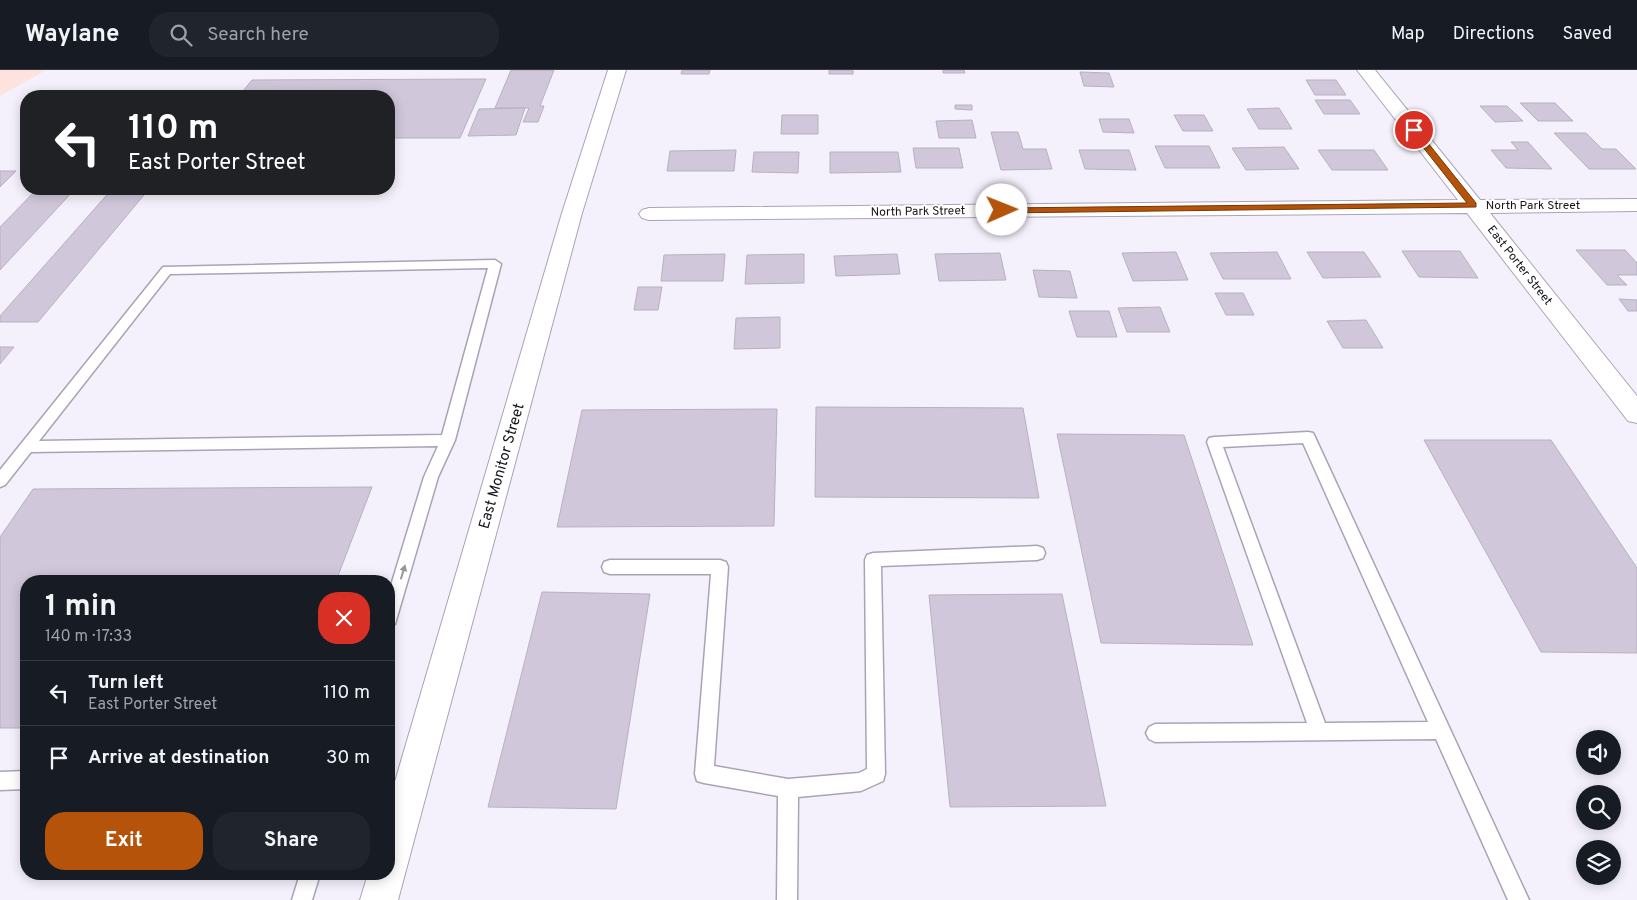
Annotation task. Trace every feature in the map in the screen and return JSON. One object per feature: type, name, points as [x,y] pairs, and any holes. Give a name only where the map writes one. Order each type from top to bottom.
[{"type":"street","name":"East Monitor Street","points":[[395,843],[572,213],[617,70]]},
{"type":"street","name":"East Porter Street","points":[[1366,70],[1637,414]]},
{"type":"street","name":"North Park Street","points":[[649,214],[1637,204]]},
{"type":"street","points":[[378,900],[384,880]]},
{"type":"lane","points":[[0,481],[167,270],[495,264],[448,440],[431,477],[395,599]]},
{"type":"lane","points":[[1319,732],[1214,442],[1308,437],[1518,900]]},
{"type":"lane","points":[[26,447],[448,440]]},
{"type":"lane","points":[[610,567],[720,567],[704,774],[788,788],[862,782],[876,774],[872,560],[1037,553]]},
{"type":"lane","points":[[1155,733],[1440,730]]},
{"type":"lane","points":[[0,781],[20,780]]},
{"type":"lane","points":[[787,900],[788,788]]},
{"type":"lane","points":[[302,900],[308,880]]},
{"type":"shaded area","points":[[0,70],[46,70],[0,96]]},
{"type":"building","points":[[511,70],[554,70],[540,106],[544,106],[538,122],[523,122],[529,108],[495,108]]},
{"type":"building","points":[[682,70],[710,70],[709,74],[681,74]]},
{"type":"building","points":[[829,70],[853,70],[853,74],[829,74]]},
{"type":"building","points":[[943,70],[964,70],[965,73],[943,73]]},
{"type":"building","points":[[1080,72],[1109,73],[1114,87],[1084,86]]},
{"type":"building","points":[[486,79],[460,138],[395,138],[395,90],[244,90],[252,80]]},
{"type":"building","points":[[1306,80],[1336,80],[1346,95],[1315,95]]},
{"type":"building","points":[[1315,100],[1350,100],[1360,114],[1324,114]]},
{"type":"building","points":[[1520,103],[1555,103],[1573,121],[1538,121]]},
{"type":"building","points":[[955,105],[972,105],[972,110],[955,109]]},
{"type":"building","points":[[1480,106],[1507,106],[1523,121],[1495,122]]},
{"type":"building","points":[[525,108],[516,135],[468,136],[479,109]]},
{"type":"building","points":[[1279,108],[1292,129],[1259,129],[1247,109]]},
{"type":"building","points":[[782,115],[818,115],[818,134],[781,134]]},
{"type":"building","points":[[1174,115],[1204,115],[1213,131],[1183,131]]},
{"type":"building","points":[[1099,119],[1129,119],[1134,133],[1103,132]]},
{"type":"building","points":[[972,120],[976,138],[939,138],[936,121]]},
{"type":"building","points":[[991,132],[1018,132],[1023,149],[1046,149],[1052,169],[1001,170]]},
{"type":"building","points":[[1554,133],[1586,133],[1602,149],[1616,149],[1636,169],[1589,169]]},
{"type":"building","points":[[1511,142],[1528,142],[1552,169],[1506,168],[1491,150],[1518,150]]},
{"type":"building","points":[[1155,146],[1209,146],[1220,168],[1165,168]]},
{"type":"building","points":[[1284,147],[1299,169],[1246,170],[1232,148]]},
{"type":"building","points":[[913,148],[959,148],[963,168],[916,168]]},
{"type":"building","points":[[736,150],[734,171],[667,171],[670,151]]},
{"type":"building","points":[[1079,150],[1129,150],[1136,170],[1085,169]]},
{"type":"building","points":[[1318,150],[1374,150],[1388,170],[1332,170]]},
{"type":"building","points":[[754,152],[799,152],[798,173],[752,172]]},
{"type":"building","points":[[830,152],[898,152],[901,172],[830,173]]},
{"type":"building","points":[[0,171],[16,171],[0,187]]},
{"type":"building","points":[[31,195],[69,195],[0,270],[0,227]]},
{"type":"building","points":[[107,195],[144,195],[38,322],[0,322],[0,316]]},
{"type":"building","points":[[1576,250],[1625,250],[1637,263],[1637,275],[1617,275],[1627,285],[1607,285]]},
{"type":"building","points":[[1402,251],[1460,251],[1478,278],[1419,277]]},
{"type":"building","points":[[1176,252],[1188,280],[1133,281],[1122,253]]},
{"type":"building","points":[[1277,252],[1291,279],[1223,279],[1210,253]]},
{"type":"building","points":[[1307,252],[1364,252],[1381,277],[1323,278]]},
{"type":"building","points":[[1000,253],[1006,280],[939,281],[935,254]]},
{"type":"building","points":[[725,254],[723,281],[661,281],[664,255]]},
{"type":"building","points":[[804,254],[804,283],[745,284],[747,255]]},
{"type":"building","points":[[897,254],[900,274],[836,276],[834,256]]},
{"type":"building","points":[[1033,270],[1070,271],[1077,298],[1039,297]]},
{"type":"building","points":[[638,287],[662,287],[658,310],[634,310]]},
{"type":"building","points":[[1215,293],[1243,293],[1254,315],[1226,315]]},
{"type":"building","points":[[1619,299],[1637,300],[1637,311],[1628,311]]},
{"type":"building","points":[[1160,307],[1170,332],[1127,332],[1118,308]]},
{"type":"building","points":[[1069,311],[1109,311],[1117,337],[1077,337]]},
{"type":"building","points":[[780,317],[780,348],[734,349],[736,318]]},
{"type":"building","points":[[1366,320],[1383,348],[1343,348],[1327,321]]},
{"type":"building","points":[[0,347],[14,347],[0,364]]},
{"type":"building","points":[[816,407],[1023,408],[1039,498],[815,497]]},
{"type":"building","points":[[777,409],[774,526],[557,527],[582,410]]},
{"type":"building","points":[[1057,434],[1184,435],[1253,645],[1101,643]]},
{"type":"building","points":[[1424,440],[1551,440],[1637,568],[1637,653],[1541,652]]},
{"type":"building","points":[[372,487],[338,575],[20,575],[20,728],[0,728],[0,537],[33,489]]},
{"type":"building","points":[[542,592],[650,594],[616,809],[488,807]]},
{"type":"building","points":[[1062,594],[1106,806],[950,807],[929,595]]},
{"type":"route","points":[[1002,210],[1473,205],[1414,130]]}]
